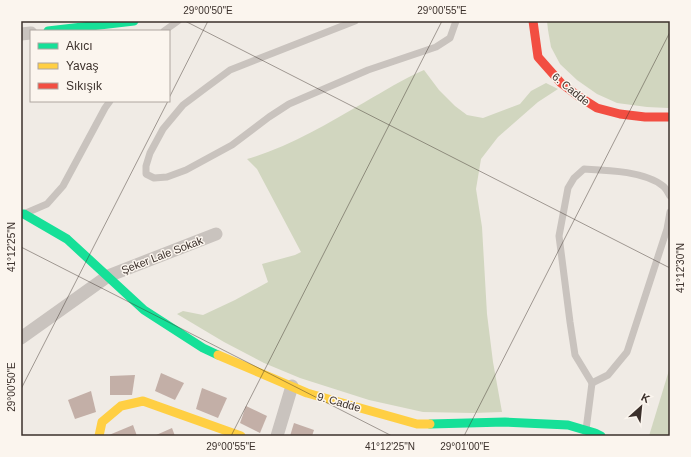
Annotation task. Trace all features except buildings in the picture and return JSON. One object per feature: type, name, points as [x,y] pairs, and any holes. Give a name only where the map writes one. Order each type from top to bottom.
[{"type":"street","points":[[57,30],[134,21]]},
{"type":"street","name":"6. Cadde","points":[[534,21],[538,57],[561,83],[578,96],[597,108],[620,114],[645,117],[670,117]]},
{"type":"street","name":"9. Cadde","points":[[22,214],[67,239],[144,310],[204,348],[307,392],[417,430],[505,422],[568,425],[601,436]]},
{"type":"street","name":"Şeker Lale Sokak","points":[[21,338],[108,276],[216,234]]},
{"type":"street","points":[[277,436],[292,386]]},
{"type":"street","points":[[99,436],[102,422],[121,406],[143,401],[241,436]]},
{"type":"lane","points":[[165,30],[178,21]]},
{"type":"lane","points":[[355,21],[230,70],[213,82],[183,105],[163,129],[150,153],[146,166],[146,174],[154,178],[167,177],[186,170],[232,145],[289,104],[368,70],[436,47],[450,38],[456,21]]},
{"type":"lane","points":[[22,214],[47,204],[63,186],[109,102]]},
{"type":"lane","points":[[586,430],[592,383],[575,355],[558,236],[568,188],[574,178],[584,169],[620,171],[653,179],[665,187],[670,196]]},
{"type":"lane","points":[[592,383],[608,375],[627,352],[667,229],[670,212]]},
{"type":"green space","points":[[547,21],[670,21],[670,107],[647,107],[617,103],[597,94],[577,80],[560,64],[551,47]]},
{"type":"green space","points":[[424,70],[439,90],[455,106],[467,115],[483,118],[520,104],[531,91],[546,83],[558,89],[538,102],[498,137],[481,159],[476,189],[482,227],[487,314],[493,362],[502,412],[423,412],[369,400],[300,378],[264,363],[224,342],[177,314],[183,311],[203,315],[235,300],[268,282],[262,264],[301,252],[257,169],[247,159],[278,148],[308,134],[401,81]]},
{"type":"green space","points":[[670,367],[670,436],[649,436]]},
{"type":"traffic: fast","points":[[57,30],[134,21]]},
{"type":"traffic: fast","points":[[21,214],[24,214],[67,239],[144,310],[203,348],[218,355]]},
{"type":"traffic: fast","points":[[430,424],[505,422],[568,425],[601,436]]},
{"type":"traffic: slow","points":[[218,355],[307,393],[417,424],[430,424]]},
{"type":"traffic: slow","points":[[99,436],[102,422],[121,406],[143,401],[241,436]]},
{"type":"traffic: jam","points":[[533,21],[538,57],[561,83],[578,96],[597,108],[620,114],[645,117],[670,117]]}]
